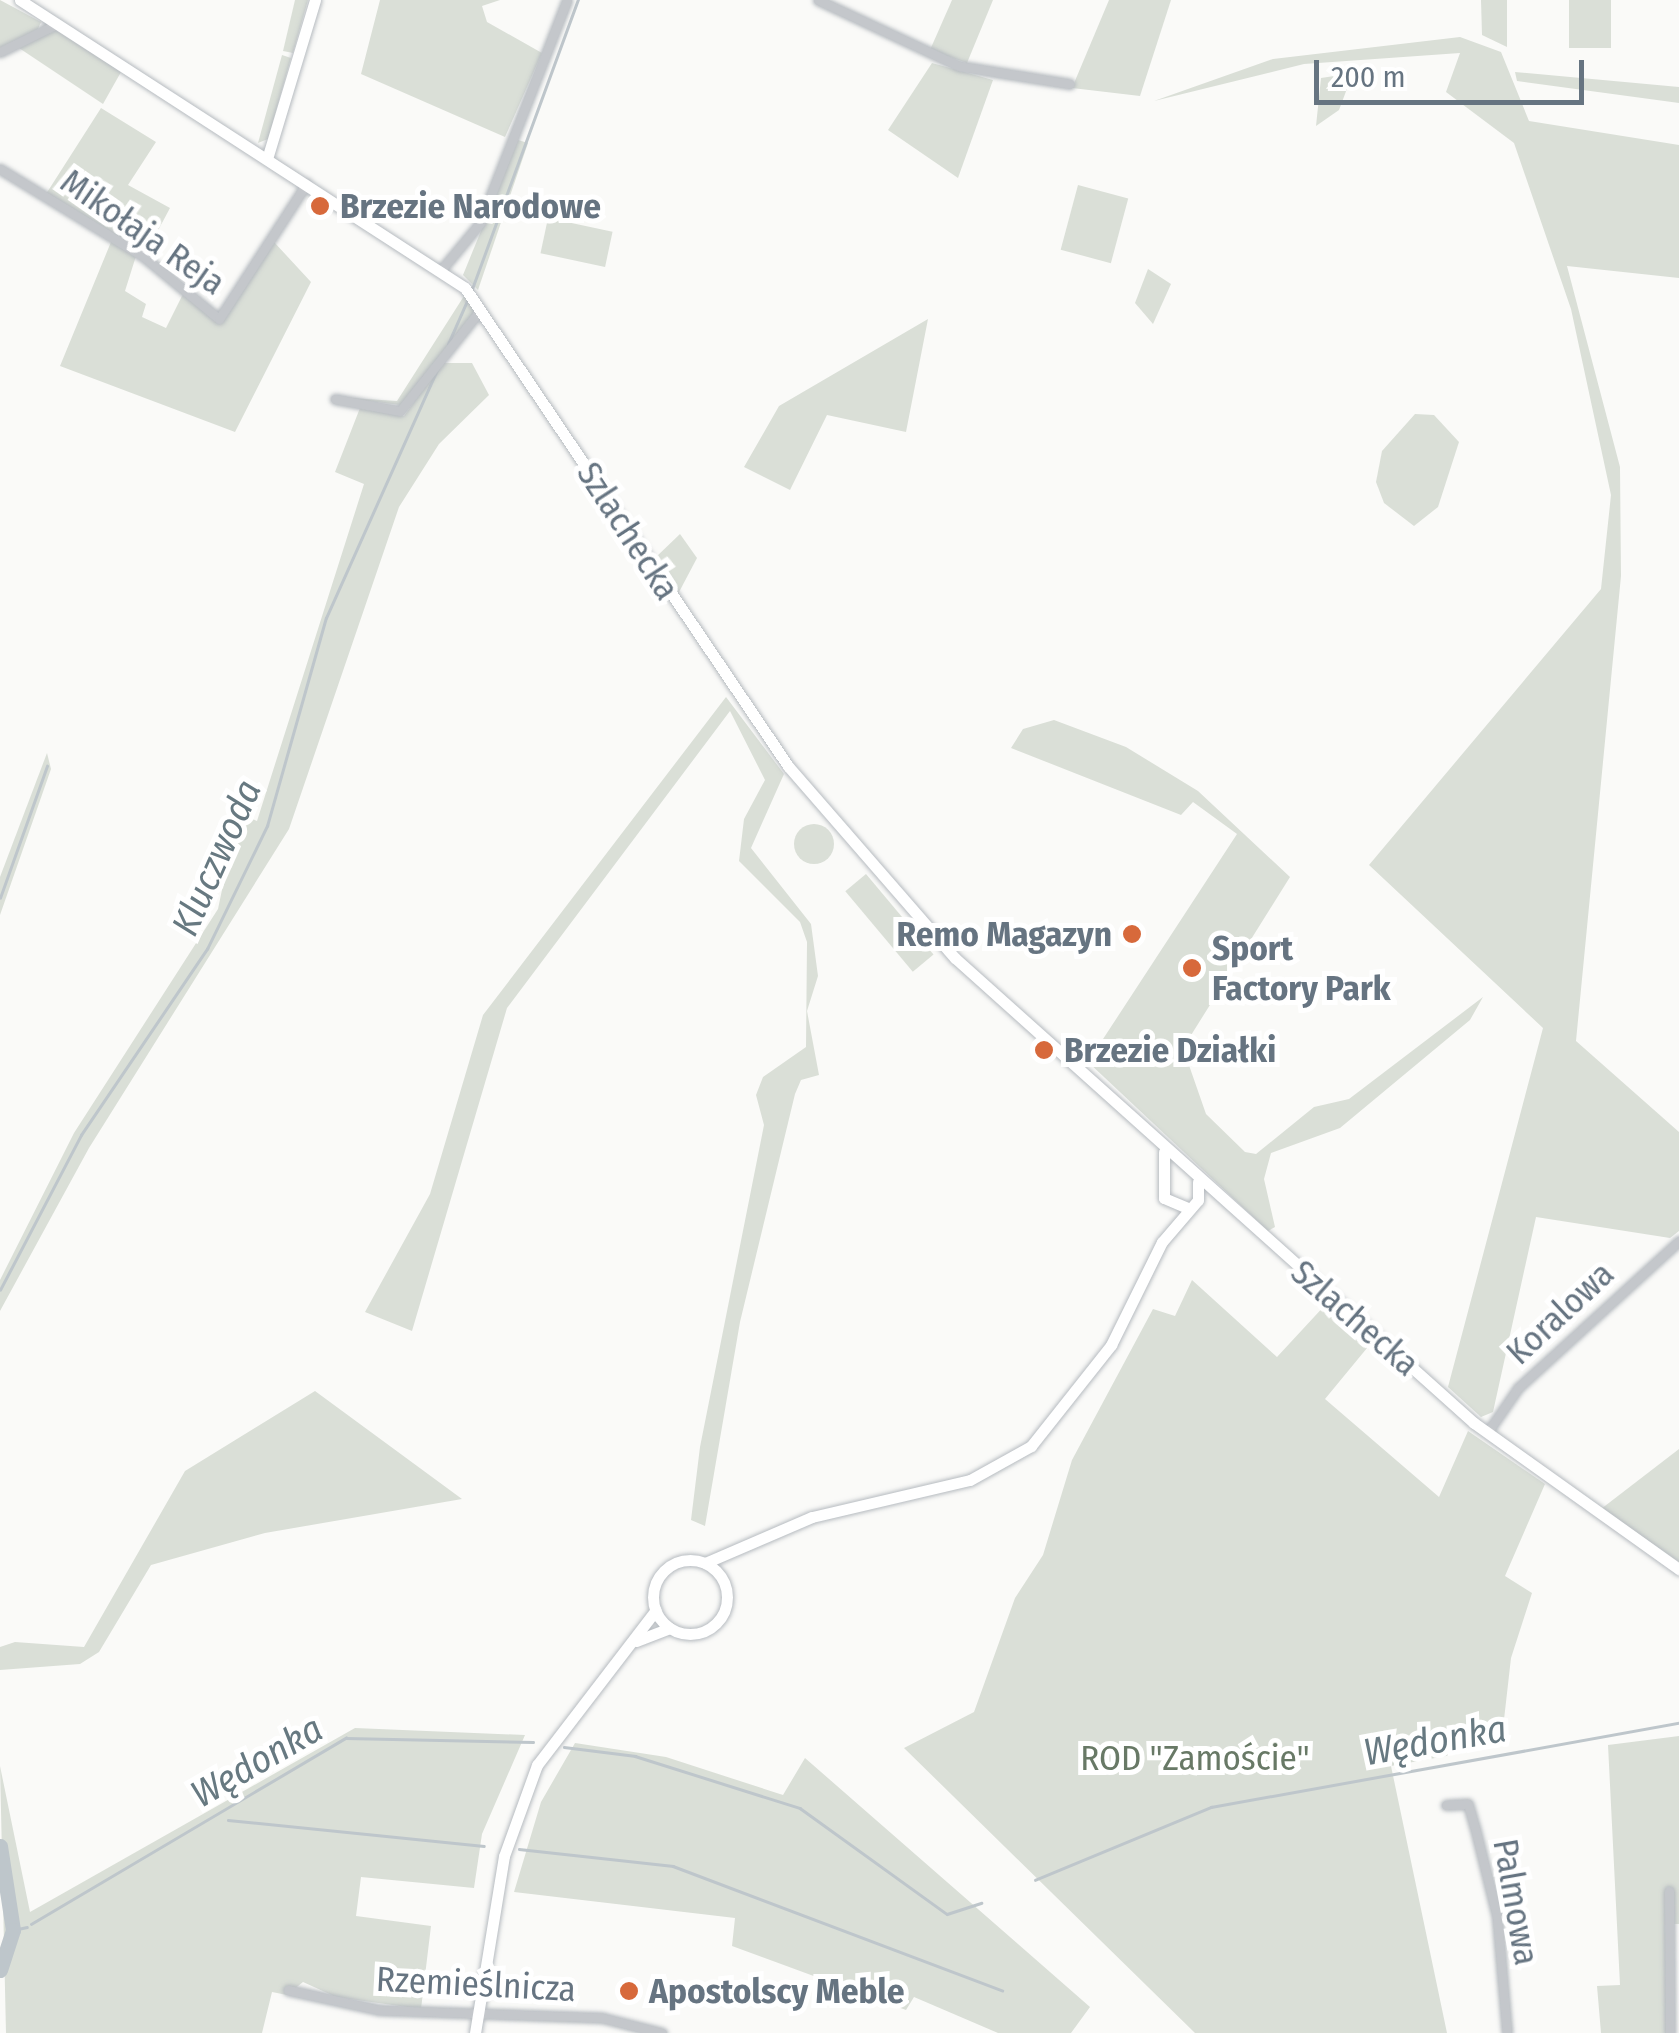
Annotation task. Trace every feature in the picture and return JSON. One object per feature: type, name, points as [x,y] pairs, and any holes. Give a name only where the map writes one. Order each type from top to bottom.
[{"type":"street","name":"Szlachecka","points":[[20,0],[442,268],[464,288],[788,766],[954,958],[1194,1179],[1487,1433],[1679,1568]]},
{"type":"street","points":[[267,158],[314,0]]},
{"type":"street","points":[[442,268],[492,195],[566,0]]},
{"type":"street","points":[[818,0],[958,66],[1070,84]]},
{"type":"street","points":[[0,52],[57,24]]},
{"type":"street","name":"Mikołaja Reja","points":[[0,169],[144,257],[219,319],[307,183]]},
{"type":"street","points":[[335,399],[400,411],[480,307]]},
{"type":"street","points":[[1162,1242],[1166,1202],[1164,1151]]},
{"type":"street","points":[[475,2033],[504,1856],[537,1765],[656,1610],[666,1569],[741,1552],[812,1518],[970,1480],[1031,1446],[1104,1356],[1162,1242],[1192,1206],[1194,1179],[1164,1182]]},
{"type":"street","points":[[1166,1202],[1192,1206],[1223,1203]]},
{"type":"street","name":"Koralowa","points":[[1487,1433],[1518,1388],[1679,1241]]},
{"type":"street","points":[[632,1642],[670,1628],[692,1634],[713,1626],[741,1552]]},
{"type":"street","points":[[705,1563],[726,1589]]},
{"type":"street","points":[[656,1610],[670,1628]]},
{"type":"street","name":"Palmowa","points":[[1446,1805],[1468,1804],[1475,1828],[1497,1916],[1507,2033]]},
{"type":"street","points":[[1669,1891],[1670,2033]]},
{"type":"street","name":"Rzemieślnicza","points":[[288,1990],[379,2010],[603,2018],[662,2033]]},
{"type":"green space","points":[[0,0],[41,22],[38,29],[0,48]]},
{"type":"green space","points":[[295,0],[308,0],[293,53],[283,51]]},
{"type":"green space","points":[[380,0],[500,0],[482,6],[487,22],[542,53],[505,137],[361,74]]},
{"type":"green space","points":[[952,0],[993,0],[967,63],[930,50]]},
{"type":"green space","points":[[1109,0],[1171,0],[1140,96],[1072,88]]},
{"type":"green space","points":[[1481,0],[1507,0],[1507,47],[1482,35]]},
{"type":"green space","points":[[1569,0],[1611,0],[1611,48],[1569,48]]},
{"type":"green space","points":[[54,29],[121,72],[103,104],[19,48]]},
{"type":"green space","points":[[1460,37],[1501,52],[1529,121],[1679,145],[1679,278],[1567,266],[1620,467],[1621,576],[1576,1041],[1679,1132],[1679,1231],[1670,1238],[1536,1217],[1493,1412],[1481,1417],[1448,1387],[1543,1028],[1369,865],[1601,589],[1611,495],[1571,309],[1514,143],[1446,92],[1460,53],[1304,64],[1154,101],[1273,59]]},
{"type":"green space","points":[[282,55],[291,58],[268,139],[258,143]]},
{"type":"green space","points":[[932,63],[993,80],[958,178],[888,130]]},
{"type":"green space","points":[[1515,72],[1679,87],[1679,103],[1517,81]]},
{"type":"green space","points":[[1341,75],[1348,86],[1339,110],[1316,126],[1321,78]]},
{"type":"green space","points":[[101,108],[156,142],[128,185],[170,208],[146,253],[46,194]]},
{"type":"green space","points":[[518,140],[528,143],[478,290],[463,275]]},
{"type":"green space","points":[[1078,185],[1128,198],[1111,263],[1061,250]]},
{"type":"green space","points":[[548,218],[613,232],[605,267],[541,253]]},
{"type":"green space","points":[[111,242],[136,256],[125,291],[146,304],[142,317],[166,328],[183,294],[218,321],[274,242],[311,282],[235,432],[60,366]]},
{"type":"green space","points":[[1148,269],[1171,284],[1153,324],[1135,303]]},
{"type":"green space","points":[[464,296],[475,311],[401,405],[335,397],[397,401]]},
{"type":"green space","points":[[928,319],[906,432],[827,415],[790,490],[744,467],[779,406]]},
{"type":"green space","points":[[453,348],[445,363],[472,363],[489,395],[439,444],[399,507],[289,829],[89,1148],[0,1311],[0,1280],[74,1133],[218,909],[238,813],[257,821],[364,484],[335,472],[360,408],[404,416]]},
{"type":"green space","points":[[1415,414],[1434,415],[1459,442],[1438,507],[1414,526],[1384,503],[1376,482],[1382,451]]},
{"type":"green space","points":[[680,534],[697,558],[678,594],[655,558]]},
{"type":"green space","points":[[726,697],[784,774],[751,848],[811,924],[818,976],[807,1011],[819,1075],[801,1080],[795,1094],[740,1322],[705,1526],[691,1520],[700,1447],[764,1125],[756,1095],[763,1077],[806,1047],[807,942],[800,922],[739,861],[744,819],[765,780],[730,711],[507,1008],[412,1331],[365,1312],[430,1194],[483,1015]]},
{"type":"green space","points":[[1054,720],[1126,747],[1198,791],[1290,877],[1183,1048],[1206,1114],[1245,1152],[1256,1154],[1314,1107],[1349,1099],[1483,997],[1470,1020],[1340,1128],[1271,1153],[1264,1179],[1275,1227],[1268,1231],[1088,1062],[1237,834],[1193,802],[1181,815],[1011,748],[1023,729]]},
{"type":"green space","points":[[47,753],[51,769],[0,915],[0,877]]},
{"type":"green space","points":[[814,824],[828,830],[834,844],[828,858],[814,864],[800,858],[794,844],[800,830]]},
{"type":"green space","points":[[866,874],[933,954],[913,972],[845,891]]},
{"type":"green space","name":"ROD \"Zamoście\"","points":[[1192,1280],[1277,1357],[1327,1303],[1372,1342],[1325,1399],[1439,1497],[1468,1431],[1545,1484],[1505,1576],[1532,1593],[1511,1658],[1501,1746],[1391,1766],[1447,2033],[1195,2033],[904,1748],[974,1712],[1015,1598],[1043,1555],[1072,1460],[1153,1309],[1175,1316]]},
{"type":"green space","points":[[315,1391],[462,1499],[265,1533],[151,1565],[99,1652],[80,1664],[0,1670],[0,1647],[15,1642],[84,1647],[185,1471]]},
{"type":"green space","points":[[1679,1449],[1679,1562],[1601,1509]]},
{"type":"green space","points":[[355,1728],[525,1735],[482,1834],[474,1888],[361,1877],[356,1916],[431,1926],[421,2009],[336,1997],[303,1982],[287,1995],[272,1992],[262,2033],[6,2033],[0,1766],[30,1912]]},
{"type":"green space","points":[[1679,1736],[1679,1924],[1666,1924],[1667,2033],[1601,2033],[1597,1986],[1620,1985],[1608,1745]]},
{"type":"green space","points":[[575,1743],[666,1757],[783,1795],[805,1758],[1090,2007],[1071,2033],[998,2033],[914,1997],[906,2010],[732,1946],[735,1918],[514,1892],[541,1802]]},
{"type":"waterway","name":"Kluczwoda","points":[[472,289],[578,0]]},
{"type":"waterway","name":"Kluczwoda","points":[[448,344],[467,301]]},
{"type":"waterway","name":"Kluczwoda","points":[[0,1290],[81,1135],[207,949],[267,826],[326,618],[437,370]]},
{"type":"waterway","points":[[0,898],[47,766]]},
{"type":"waterway","name":"Wędonka","points":[[1035,1880],[1211,1807],[1679,1723]]},
{"type":"waterway","name":"Wędonka","points":[[31,1924],[346,1738],[533,1742]]},
{"type":"waterway","name":"Wędonka","points":[[564,1747],[635,1756],[800,1808],[947,1914],[981,1903]]},
{"type":"waterway","points":[[228,1820],[484,1846]]},
{"type":"waterway","points":[[0,1846],[13,1930],[0,1970]]},
{"type":"waterway","points":[[519,1849],[673,1866],[1002,1990]]},
{"type":"waterway","name":"Wędonka","points":[[13,1930],[27,1927]]},
{"type":"place","name":"Brzezie Narodowe","points":[[320,206]]},
{"type":"place","name":"Remo Magazyn","points":[[1132,934]]},
{"type":"place","name":"Sport Factory Park","points":[[1192,968]]},
{"type":"place","name":"Brzezie Działki","points":[[1044,1050]]},
{"type":"place","name":"Apostolscy Meble","points":[[629,1991]]}]
